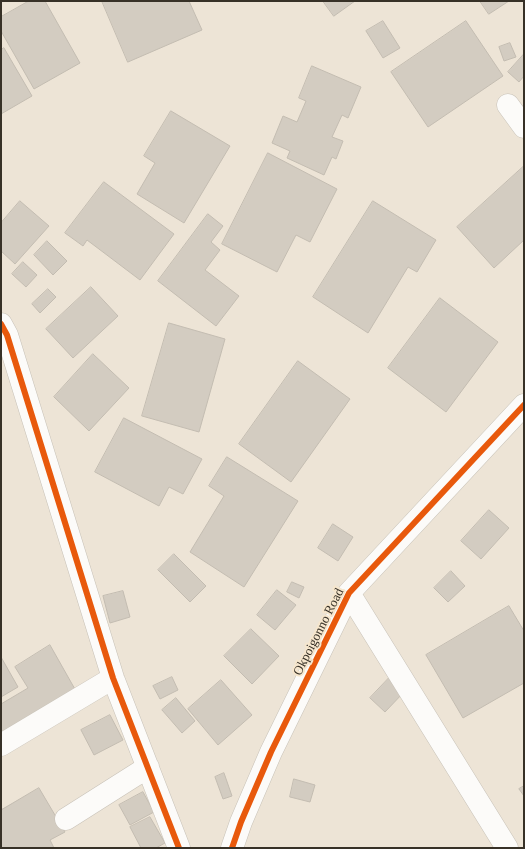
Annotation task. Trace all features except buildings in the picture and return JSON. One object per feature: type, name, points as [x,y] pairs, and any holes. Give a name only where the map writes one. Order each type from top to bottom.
[{"type":"street","points":[[508,105],[524,127]]},
{"type":"street","points":[[3,333],[113,678],[179,848]]},
{"type":"street","name":"Okpoigonno Road","points":[[232,848],[241,822],[271,752],[349,593],[524,405]]},
{"type":"street","points":[[349,593],[507,848]]},
{"type":"street","points":[[1,745],[113,678]]},
{"type":"street","points":[[66,818],[148,767]]},
{"type":"cycle path","points":[[1,324],[7,335],[113,678],[179,848]]},
{"type":"cycle path","points":[[232,848],[241,822],[271,752],[349,593],[524,405]]}]
